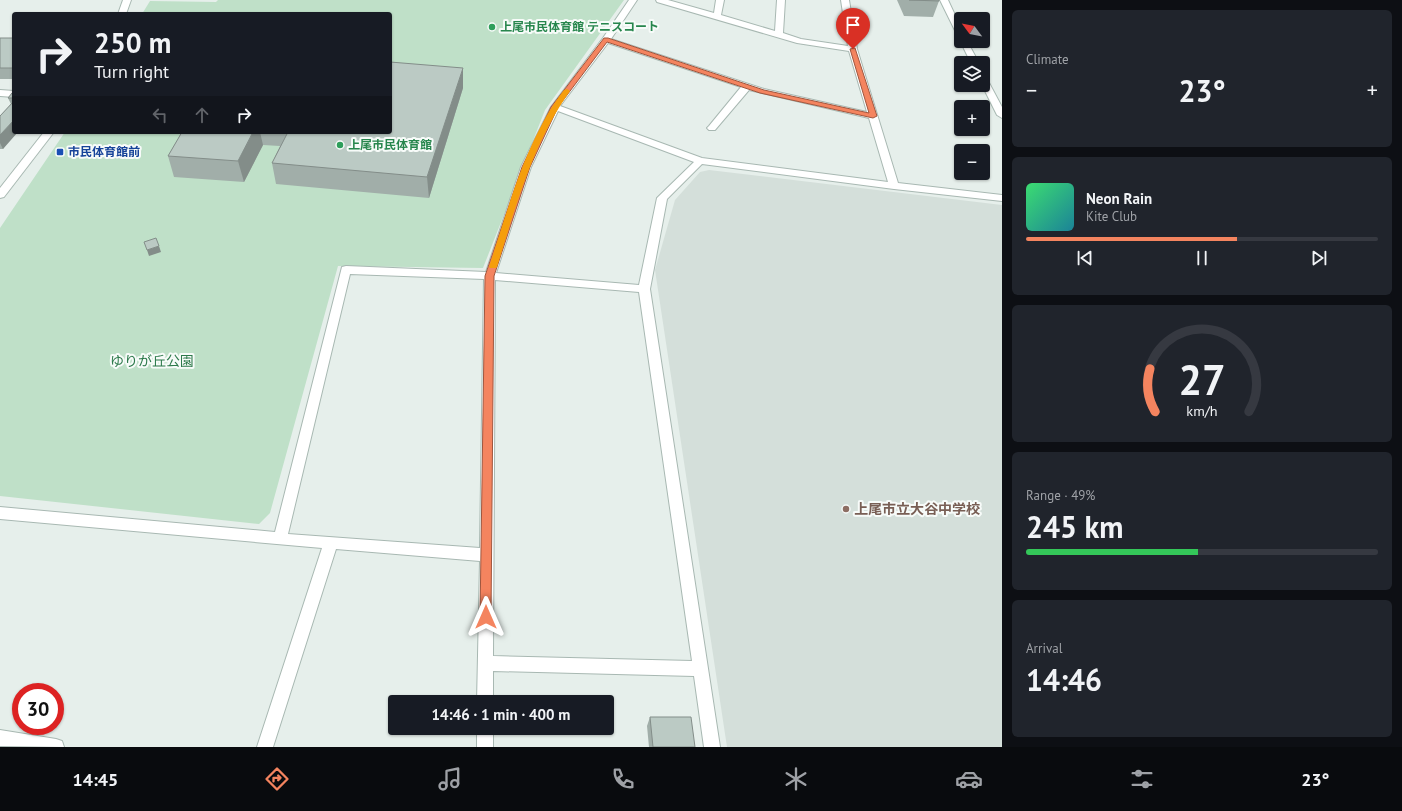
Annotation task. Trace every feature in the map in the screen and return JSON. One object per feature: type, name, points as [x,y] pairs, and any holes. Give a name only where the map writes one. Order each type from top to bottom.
[{"type":"street","points":[[123,12],[127,0]]},
{"type":"street","points":[[485,695],[490,276],[526,167],[555,107],[606,40],[633,0]]},
{"type":"street","points":[[660,0],[800,41],[853,49]]},
{"type":"street","points":[[717,17],[720,0]]},
{"type":"street","points":[[778,34],[781,0]]},
{"type":"street","points":[[846,0],[853,49],[894,186]]},
{"type":"street","points":[[944,0],[954,22]]},
{"type":"street","points":[[606,40],[762,91],[873,116]]},
{"type":"street","points":[[712,128],[747,86]]},
{"type":"street","points":[[990,92],[1001,113]]},
{"type":"street","points":[[0,93],[12,94]]},
{"type":"street","points":[[555,107],[700,161],[894,186],[1002,198]]},
{"type":"street","points":[[0,195],[47,134]]},
{"type":"street","points":[[700,161],[662,198],[644,289],[712,747]]},
{"type":"street","points":[[280,539],[346,270],[490,276],[644,289]]},
{"type":"street","points":[[0,513],[280,539],[486,555]]},
{"type":"street","points":[[265,747],[331,543]]},
{"type":"street","points":[[485,663],[700,669]]},
{"type":"street","points":[[485,735],[485,747]]},
{"type":"street","points":[[0,738],[56,747]]},
{"type":"shaded area","name":"上尾市立大谷中学校","points":[[709,170],[1002,205],[1002,747],[727,747],[655,270],[675,200],[700,172]]},
{"type":"green space","name":"ゆりが丘公園","points":[[218,0],[624,0],[545,110],[483,268],[338,266],[270,513],[259,524],[0,496],[0,228],[64,134],[392,134],[392,12],[143,12],[150,1],[216,2]]},
{"type":"building","points":[[910,0],[939,0],[939,1]]},
{"type":"building","points":[[0,38],[12,38],[12,68],[0,68]]},
{"type":"building","points":[[392,62],[463,68],[427,177],[272,163],[287,134],[392,134]]},
{"type":"building","points":[[12,103],[12,122],[0,135],[0,116]]},
{"type":"building","points":[[181,134],[252,134],[238,161],[168,156]]},
{"type":"building","points":[[156,238],[159,246],[147,250],[144,242]]},
{"type":"building","points":[[650,717],[691,717],[695,747],[653,747]]},
{"type":"slow traffic","points":[[493,267],[526,167],[555,107],[567,91]]},
{"type":"place","name":"上尾市民体育館 テニスコート","points":[[492,27]]},
{"type":"place","name":"上尾市民体育館","points":[[340,145]]},
{"type":"place","name":"市民体育館前","points":[[60,152]]},
{"type":"place","name":"上尾市立大谷中学校","points":[[846,509]]},
{"type":"route","points":[[486,617],[490,276],[526,167],[555,107],[606,40],[762,91],[873,116],[853,49]]}]
